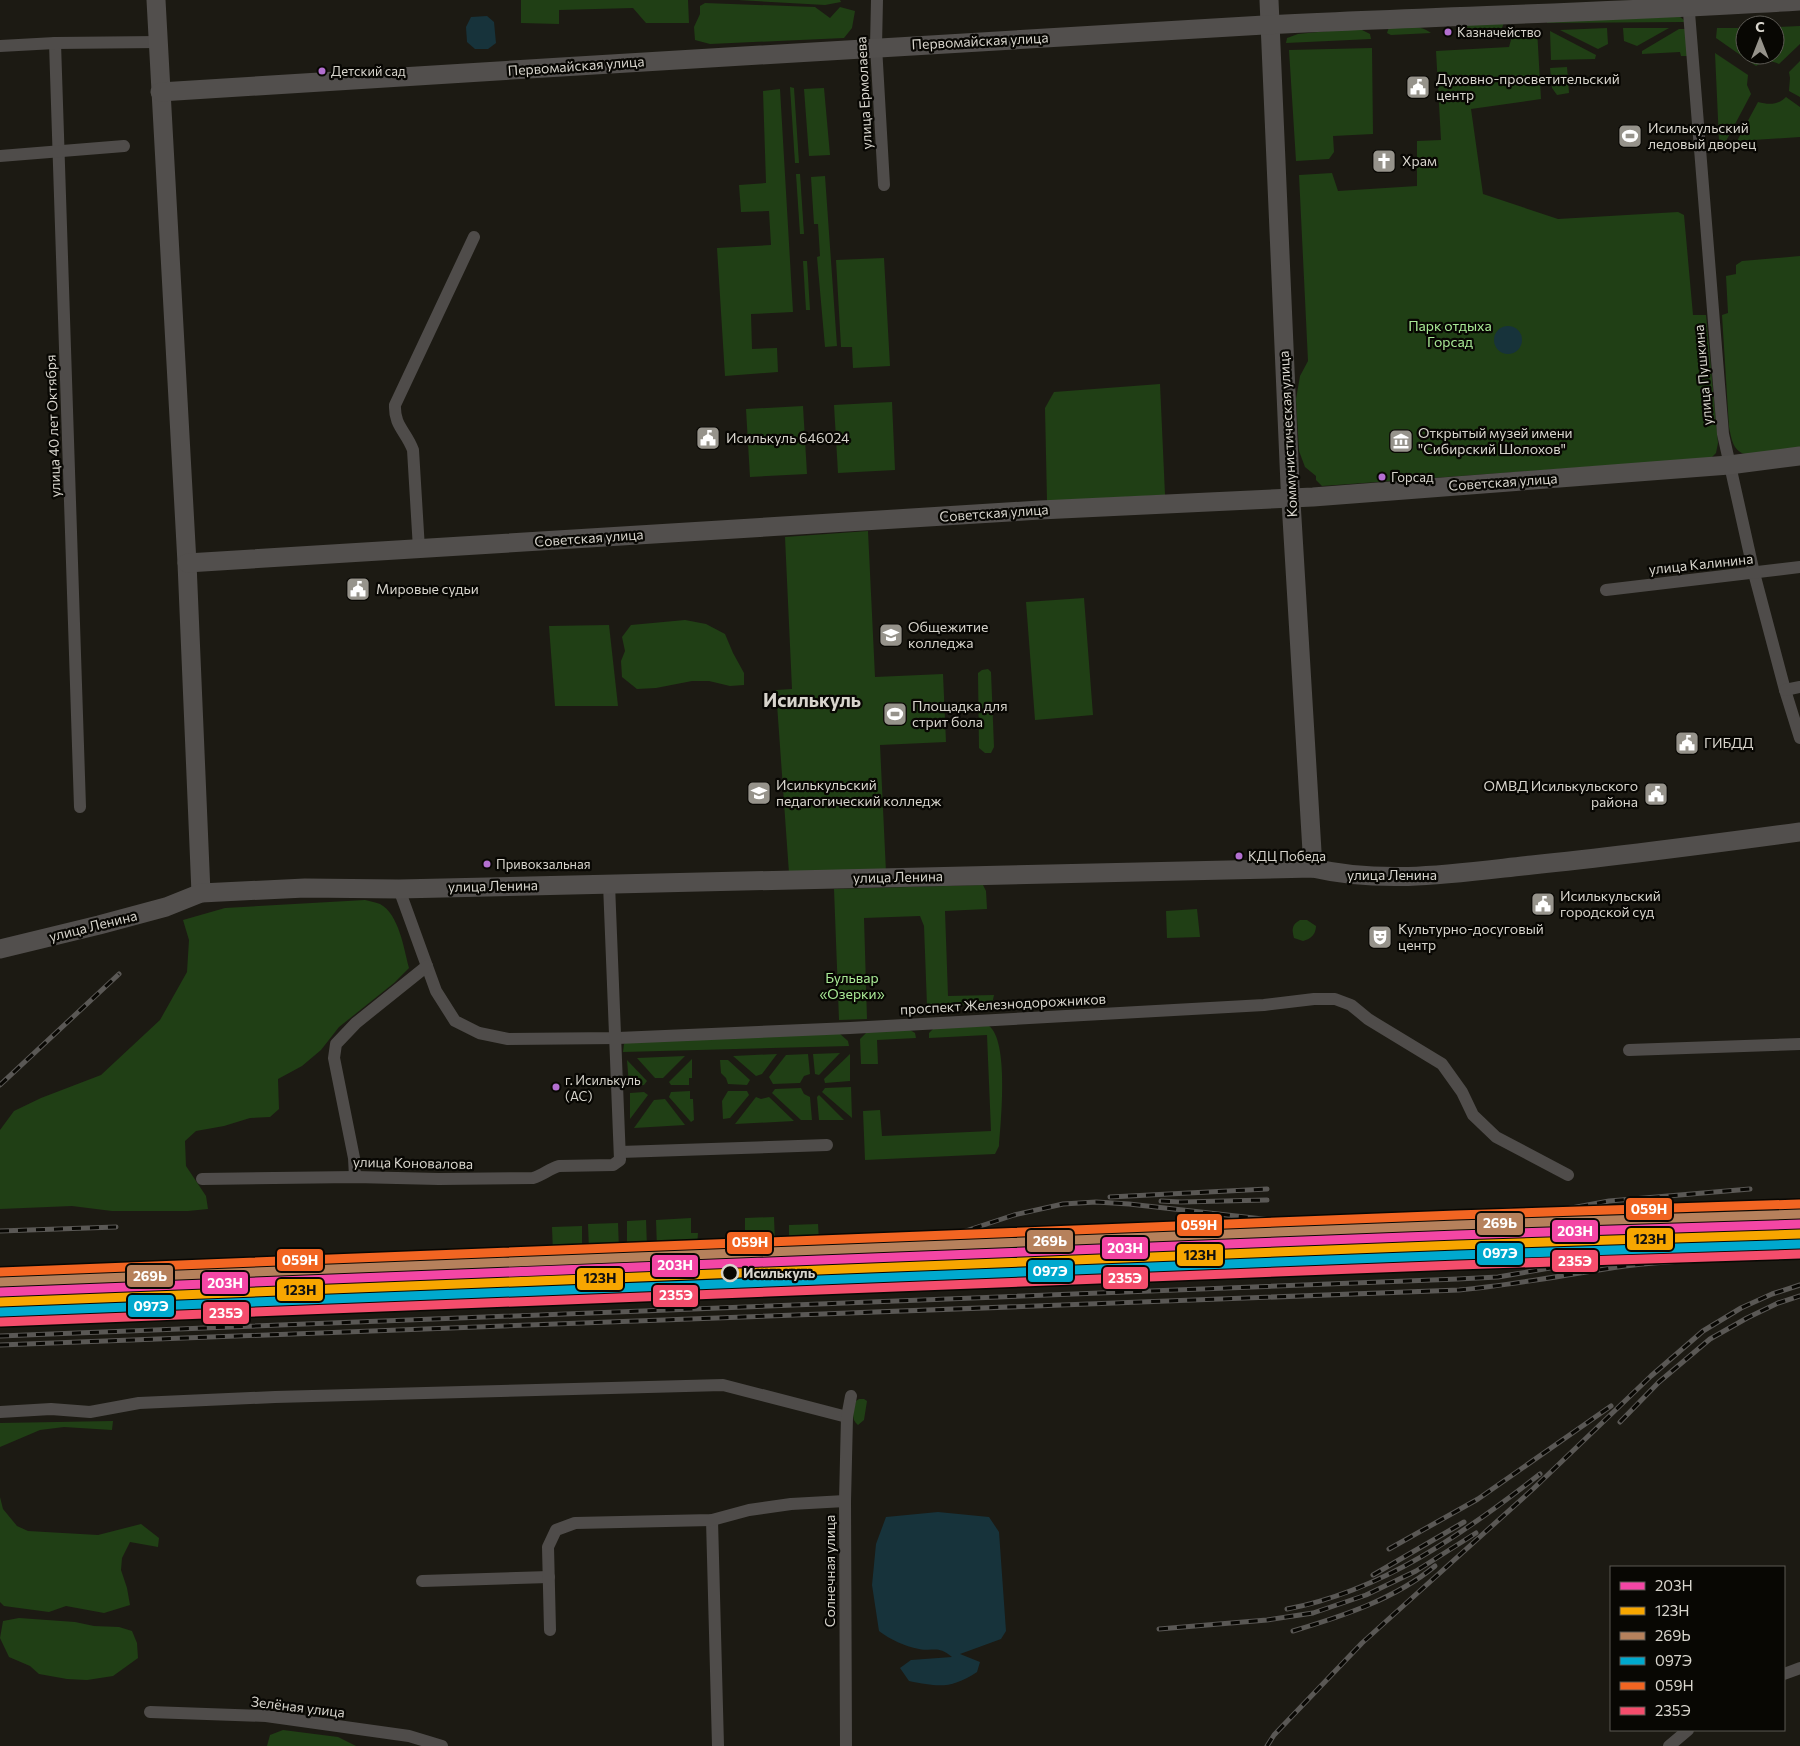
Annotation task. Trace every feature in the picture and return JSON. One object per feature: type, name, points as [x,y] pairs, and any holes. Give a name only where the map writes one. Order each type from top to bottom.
[{"type":"street","points":[[156,0],[187,563],[201,893]]},
{"type":"street","name":"улица Ермолаева","points":[[877,0],[876,46],[884,185]]},
{"type":"street","name":"Коммунистическая улица","points":[[1269,0],[1291,498],[1313,868]]},
{"type":"street","name":"Первомайская улица","points":[[160,92],[876,46],[1562,7],[1800,1]]},
{"type":"street","name":"улица Пушкина","points":[[1688,4],[1723,434],[1754,573],[1785,690],[1800,738]]},
{"type":"street","points":[[0,46],[55,43],[159,42]]},
{"type":"street","name":"улица 40 лет Октября","points":[[55,43],[80,808]]},
{"type":"street","points":[[0,156],[124,146]]},
{"type":"street","points":[[420,549],[413,450],[409,438],[398,426],[394,416],[394,405],[474,237]]},
{"type":"street","name":"Советская улица","points":[[187,563],[1040,510],[1291,498],[1729,465],[1800,456]]},
{"type":"street","name":"улица Калинина","points":[[1606,590],[1800,567]]},
{"type":"street","points":[[1785,690],[1800,687]]},
{"type":"street","name":"улица Ленина","points":[[0,949],[157,909],[201,893],[305,888],[399,889],[1313,868],[1338,874],[1367,877],[1440,875],[1619,856],[1800,832]]},
{"type":"street","points":[[609,884],[620,1156]]},
{"type":"street","name":"проспект Железнодорожников","points":[[399,889],[436,991],[455,1021],[479,1034],[508,1039],[616,1038],[924,1024],[1254,1006],[1314,999],[1335,999],[1351,1005],[1368,1018],[1442,1064],[1462,1092],[1473,1115],[1496,1137],[1568,1175]]},
{"type":"street","points":[[355,1177],[354,1158],[334,1058],[336,1044],[356,1024],[427,966]]},
{"type":"street","points":[[1629,1050],[1800,1044]]},
{"type":"street","name":"улица Коновалова","points":[[202,1179],[355,1177],[439,1179],[533,1178],[542,1176],[551,1168],[559,1166],[613,1165],[620,1156],[827,1145]]},
{"type":"street","points":[[0,1412],[51,1409],[90,1412],[139,1403],[275,1397],[723,1385],[848,1417]]},
{"type":"street","name":"Солнечная улица","points":[[846,1746],[844,1501],[848,1417],[851,1396]]},
{"type":"street","points":[[550,1630],[548,1547],[556,1530],[575,1522],[712,1520],[749,1510],[791,1504],[844,1501]]},
{"type":"street","points":[[712,1520],[718,1746]]},
{"type":"street","points":[[422,1581],[549,1577]]},
{"type":"street","points":[[1785,1674],[1800,1668]]},
{"type":"street","name":"Зелёная улица","points":[[150,1712],[266,1716],[409,1736],[442,1746]]},
{"type":"street","points":[[1669,1746],[1687,1731]]},
{"type":"green space","points":[[521,0],[688,0],[689,23],[646,23],[633,8],[559,10],[559,24],[521,23]]},
{"type":"green space","points":[[738,0],[840,0],[841,2],[825,5]]},
{"type":"green space","points":[[705,3],[815,7],[830,18],[840,7],[855,11],[852,28],[844,38],[710,44],[695,40],[694,27],[700,14],[700,6]]},
{"type":"green space","points":[[1675,13],[1684,22],[1547,23],[1547,19]]},
{"type":"green space","points":[[1505,20],[1502,28],[1455,30],[1463,24]]},
{"type":"green space","points":[[1800,26],[1800,44],[1785,58],[1785,27]]},
{"type":"green space","points":[[1389,27],[1417,27],[1431,33],[1391,35],[1387,33]]},
{"type":"green space","points":[[1358,28],[1370,34],[1371,39],[1286,43],[1287,38],[1298,34]]},
{"type":"green space","points":[[1607,28],[1608,44],[1598,49],[1560,30]]},
{"type":"green space","points":[[1623,28],[1669,28],[1637,46],[1624,41]]},
{"type":"green space","points":[[1717,28],[1735,28],[1735,51],[1716,38]]},
{"type":"green space","name":"Парк отдыха Горсад","points":[[1514,29],[1537,29],[1541,99],[1471,109],[1483,194],[1558,219],[1678,212],[1684,215],[1693,315],[1706,315],[1718,443],[1716,453],[1711,458],[1322,486],[1316,480],[1316,476],[1305,467],[1299,451],[1296,399],[1300,376],[1308,361],[1299,175],[1332,173],[1338,191],[1417,186],[1417,141],[1441,140],[1436,51],[1509,47]]},
{"type":"green space","points":[[1679,29],[1686,29],[1688,56],[1681,56],[1680,52],[1642,54],[1642,51]]},
{"type":"green space","points":[[1550,31],[1596,55],[1595,59],[1551,60]]},
{"type":"green space","points":[[1372,48],[1373,134],[1333,136],[1334,152],[1329,159],[1296,161],[1289,50]]},
{"type":"green space","points":[[1715,53],[1748,75],[1747,85],[1751,94],[1726,141],[1719,141]]},
{"type":"green space","points":[[1800,61],[1800,97],[1789,91],[1789,72]]},
{"type":"green space","points":[[1567,67],[1569,93],[1557,95],[1552,88],[1550,68]]},
{"type":"green space","points":[[790,87],[794,88],[799,163],[795,163]]},
{"type":"green space","points":[[824,88],[830,155],[809,156],[804,89]]},
{"type":"green space","points":[[780,89],[793,312],[751,314],[752,349],[777,348],[778,372],[725,376],[717,248],[771,245],[769,211],[741,212],[739,185],[766,183],[763,91]]},
{"type":"green space","points":[[1786,97],[1800,107],[1800,137],[1737,141],[1758,102],[1773,104],[1780,102]]},
{"type":"green space","points":[[796,174],[800,174],[804,234],[800,234]]},
{"type":"green space","points":[[825,176],[837,346],[825,347],[817,257],[820,256],[818,224],[814,224],[811,177]]},
{"type":"green space","points":[[1800,256],[1800,448],[1751,455],[1745,454],[1735,447],[1729,427],[1722,315],[1728,313],[1726,276],[1736,274],[1736,265],[1742,261]]},
{"type":"green space","points":[[884,258],[890,366],[853,368],[852,347],[841,347],[836,260]]},
{"type":"green space","points":[[803,261],[807,261],[810,310],[806,310]]},
{"type":"green space","points":[[1160,384],[1165,495],[1047,501],[1045,408],[1054,392]]},
{"type":"green space","points":[[892,402],[895,470],[838,473],[834,405]]},
{"type":"green space","points":[[803,406],[807,474],[750,477],[746,409]]},
{"type":"green space","points":[[868,531],[875,677],[943,674],[946,742],[880,745],[886,872],[789,873],[776,690],[792,689],[785,537]]},
{"type":"green space","points":[[1084,598],[1093,715],[1035,720],[1026,602]]},
{"type":"green space","points":[[685,620],[706,624],[725,634],[744,673],[744,685],[730,686],[709,681],[692,681],[656,688],[637,689],[622,677],[621,661],[625,651],[622,637],[631,625]]},
{"type":"green space","points":[[609,625],[618,706],[555,706],[549,626]]},
{"type":"green space","points":[[988,669],[991,672],[994,747],[991,753],[985,753],[979,748],[978,673]]},
{"type":"green space","name":"Бульвар «Озерки»","points":[[983,885],[986,891],[987,909],[945,911],[948,996],[994,995],[992,1004],[927,1006],[924,926],[920,916],[864,918],[867,1019],[839,1020],[834,889]]},
{"type":"green space","points":[[365,900],[380,904],[392,916],[403,942],[409,968],[394,983],[339,1027],[321,1050],[302,1066],[278,1079],[279,1109],[270,1117],[250,1118],[224,1126],[196,1131],[185,1141],[186,1166],[206,1196],[208,1209],[188,1211],[112,1211],[72,1206],[0,1209],[0,1130],[14,1111],[41,1098],[101,1075],[160,1020],[187,972],[189,940],[183,920],[225,908]]},
{"type":"green space","points":[[1197,909],[1200,937],[1167,938],[1166,911]]},
{"type":"green space","points":[[1300,920],[1307,920],[1316,926],[1312,936],[1303,941],[1294,938],[1293,933],[1294,926]]},
{"type":"green space","points":[[989,1026],[995,1034],[999,1048],[1002,1082],[999,1146],[995,1154],[865,1160],[863,1111],[880,1110],[882,1136],[991,1131],[987,1035],[929,1038],[929,1033],[934,1028]]},
{"type":"green space","points":[[910,1030],[915,1033],[916,1038],[877,1040],[878,1064],[861,1064],[860,1039],[867,1032]]},
{"type":"green space","points":[[839,1033],[848,1041],[849,1046],[623,1052],[624,1044],[629,1040]]},
{"type":"green space","points":[[840,1053],[819,1075],[815,1074],[813,1054]]},
{"type":"green space","points":[[777,1054],[762,1074],[756,1076],[733,1056]]},
{"type":"green space","points":[[808,1054],[810,1074],[804,1076],[800,1083],[773,1084],[769,1077],[786,1055]]},
{"type":"green space","points":[[850,1054],[850,1081],[825,1083],[824,1079]]},
{"type":"green space","points":[[685,1056],[663,1078],[655,1078],[637,1058]]},
{"type":"green space","points":[[692,1059],[692,1078],[689,1078],[689,1085],[671,1085],[669,1082]]},
{"type":"green space","points":[[627,1060],[647,1081],[644,1085],[629,1085]]},
{"type":"green space","points":[[720,1060],[728,1060],[750,1080],[747,1085],[728,1084],[726,1078],[721,1073]]},
{"type":"green space","points":[[851,1087],[852,1118],[822,1092],[825,1088]]},
{"type":"green space","points":[[801,1088],[804,1094],[810,1097],[812,1120],[801,1120],[772,1093],[775,1089]]},
{"type":"green space","points":[[690,1091],[690,1099],[693,1099],[694,1120],[691,1122],[669,1097],[671,1092]]},
{"type":"green space","points":[[728,1091],[747,1091],[749,1095],[730,1118],[723,1119],[722,1101]]},
{"type":"green space","points":[[644,1092],[648,1095],[630,1119],[630,1093]]},
{"type":"green space","points":[[819,1095],[844,1120],[819,1120],[817,1097]]},
{"type":"green space","points":[[756,1097],[761,1099],[769,1097],[794,1121],[735,1124]]},
{"type":"green space","points":[[665,1099],[685,1125],[634,1128],[654,1100]]},
{"type":"green space","points":[[774,1217],[775,1243],[745,1244],[745,1218]]},
{"type":"green space","points":[[691,1218],[691,1233],[698,1233],[697,1247],[657,1249],[656,1220]]},
{"type":"green space","points":[[646,1220],[647,1247],[627,1247],[627,1221]]},
{"type":"green space","points":[[618,1223],[619,1249],[589,1250],[588,1224]]},
{"type":"green space","points":[[818,1224],[819,1241],[789,1242],[789,1225]]},
{"type":"green space","points":[[582,1226],[582,1252],[553,1253],[552,1227]]},
{"type":"green space","points":[[859,1399],[867,1401],[864,1420],[858,1425],[854,1420],[853,1414],[856,1401]]},
{"type":"green space","points":[[113,1421],[112,1430],[64,1427],[40,1430],[0,1447],[0,1423]]},
{"type":"green space","points":[[0,1497],[3,1509],[17,1526],[28,1531],[98,1535],[141,1524],[159,1538],[158,1547],[130,1542],[122,1558],[121,1570],[130,1605],[104,1613],[66,1606],[49,1612],[4,1606],[0,1602]]},
{"type":"green space","points":[[19,1618],[119,1627],[132,1631],[137,1643],[138,1658],[113,1676],[87,1680],[39,1674],[30,1666],[9,1657],[0,1638],[3,1621]]},
{"type":"green space","points":[[283,1730],[338,1737],[356,1746],[267,1746],[270,1735]]},
{"type":"water","points":[[487,16],[494,22],[496,43],[488,49],[475,49],[467,42],[466,27],[471,17]]},
{"type":"water","points":[[1508,326],[1518,330],[1522,340],[1518,350],[1508,354],[1498,350],[1494,340],[1498,330]]},
{"type":"water","points":[[938,1512],[989,1517],[999,1532],[1006,1631],[1001,1639],[960,1654],[980,1662],[977,1672],[968,1678],[952,1684],[929,1685],[909,1681],[900,1668],[911,1660],[952,1657],[943,1651],[924,1650],[903,1644],[879,1631],[872,1585],[876,1544],[886,1517]]},
{"type":"railway","points":[[0,1085],[119,974]]},
{"type":"railway","points":[[1110,1197],[1267,1189]]},
{"type":"railway","points":[[851,1259],[920,1246],[1014,1215],[1063,1204],[1096,1202],[1129,1204],[1280,1221],[1338,1224],[1462,1222],[1550,1212],[1609,1201],[1750,1189]]},
{"type":"railway","points":[[1161,1201],[1267,1200]]},
{"type":"railway","points":[[1333,1217],[1512,1210]]},
{"type":"railway","points":[[1551,1225],[1800,1212]]},
{"type":"railway","points":[[0,1231],[116,1227]]},
{"type":"railway","points":[[0,1301],[1800,1233]]},
{"type":"railway","points":[[1457,1262],[1542,1260],[1591,1255],[1642,1245]]},
{"type":"railway","points":[[0,1274],[343,1257]]},
{"type":"railway","points":[[0,1345],[1459,1290],[1625,1266],[1669,1262],[1800,1257]]},
{"type":"railway","points":[[0,1336],[1458,1279],[1498,1277],[1556,1267]]},
{"type":"railway","points":[[1267,1746],[1274,1735],[1362,1643],[1533,1489],[1651,1376],[1703,1331],[1741,1308],[1772,1294],[1800,1285]]},
{"type":"railway","points":[[1620,1422],[1659,1382],[1710,1339],[1778,1303],[1800,1296]]},
{"type":"railway","points":[[1389,1549],[1478,1499],[1611,1406]]},
{"type":"railway","points":[[1287,1609],[1356,1589],[1421,1557],[1452,1538],[1540,1474]]},
{"type":"railway","points":[[1373,1575],[1464,1522]]},
{"type":"railway","points":[[1159,1629],[1267,1620],[1313,1613],[1366,1595],[1416,1571],[1476,1533]]},
{"type":"railway","points":[[1293,1631],[1349,1613],[1386,1597],[1419,1578],[1435,1566]]},
{"type":"transit line","name":"059Н","points":[[0,1272],[1456,1215],[1799,1204]]},
{"type":"transit line","name":"269Ь","points":[[0,1282],[1457,1225],[1800,1214]]},
{"type":"transit line","name":"203Н","points":[[0,1292],[1457,1235],[1800,1224]]},
{"type":"transit line","name":"123Н","points":[[0,1302],[1457,1245],[1800,1234]]},
{"type":"transit line","name":"097Э","points":[[1,1312],[1458,1255],[1800,1244]]},
{"type":"transit line","name":"235Э","points":[[1,1322],[1458,1265],[1800,1254]]},
{"type":"place","name":"Казначейство","points":[[1448,32]]},
{"type":"place","name":"Детский сад","points":[[322,71]]},
{"type":"place","name":"Духовно-просветительский центр","points":[[1418,87]]},
{"type":"place","name":"Исилькульский ледовый дворец","points":[[1630,136]]},
{"type":"place","name":"Храм","points":[[1384,161]]},
{"type":"place","name":"Исилькуль 646024","points":[[708,438]]},
{"type":"place","name":"Открытый музей имени \"Сибирский Шолохов\"","points":[[1401,441]]},
{"type":"place","name":"Горсад","points":[[1382,477]]},
{"type":"place","name":"Мировые судьи","points":[[358,589]]},
{"type":"place","name":"Общежитие колледжа","points":[[891,635]]},
{"type":"place","name":"Площадка для стрит бола","points":[[895,714]]},
{"type":"place","name":"ГИБДД","points":[[1687,743]]},
{"type":"place","name":"Исилькульский педагогический колледж","points":[[759,793]]},
{"type":"place","name":"ОМВД Исилькульского района","points":[[1656,794]]},
{"type":"place","name":"КДЦ Победа","points":[[1239,856]]},
{"type":"place","name":"Привокзальная","points":[[487,864]]},
{"type":"place","name":"Исилькульский городской суд","points":[[1543,904]]},
{"type":"place","name":"Культурно-досуговый центр","points":[[1380,937]]},
{"type":"place","name":"г. Исилькуль (АС)","points":[[556,1087]]},
{"type":"place","name":"Исилькуль","points":[[730,1273]]},
{"type":"district","name":"Исилькуль","points":[[812,700]]}]
